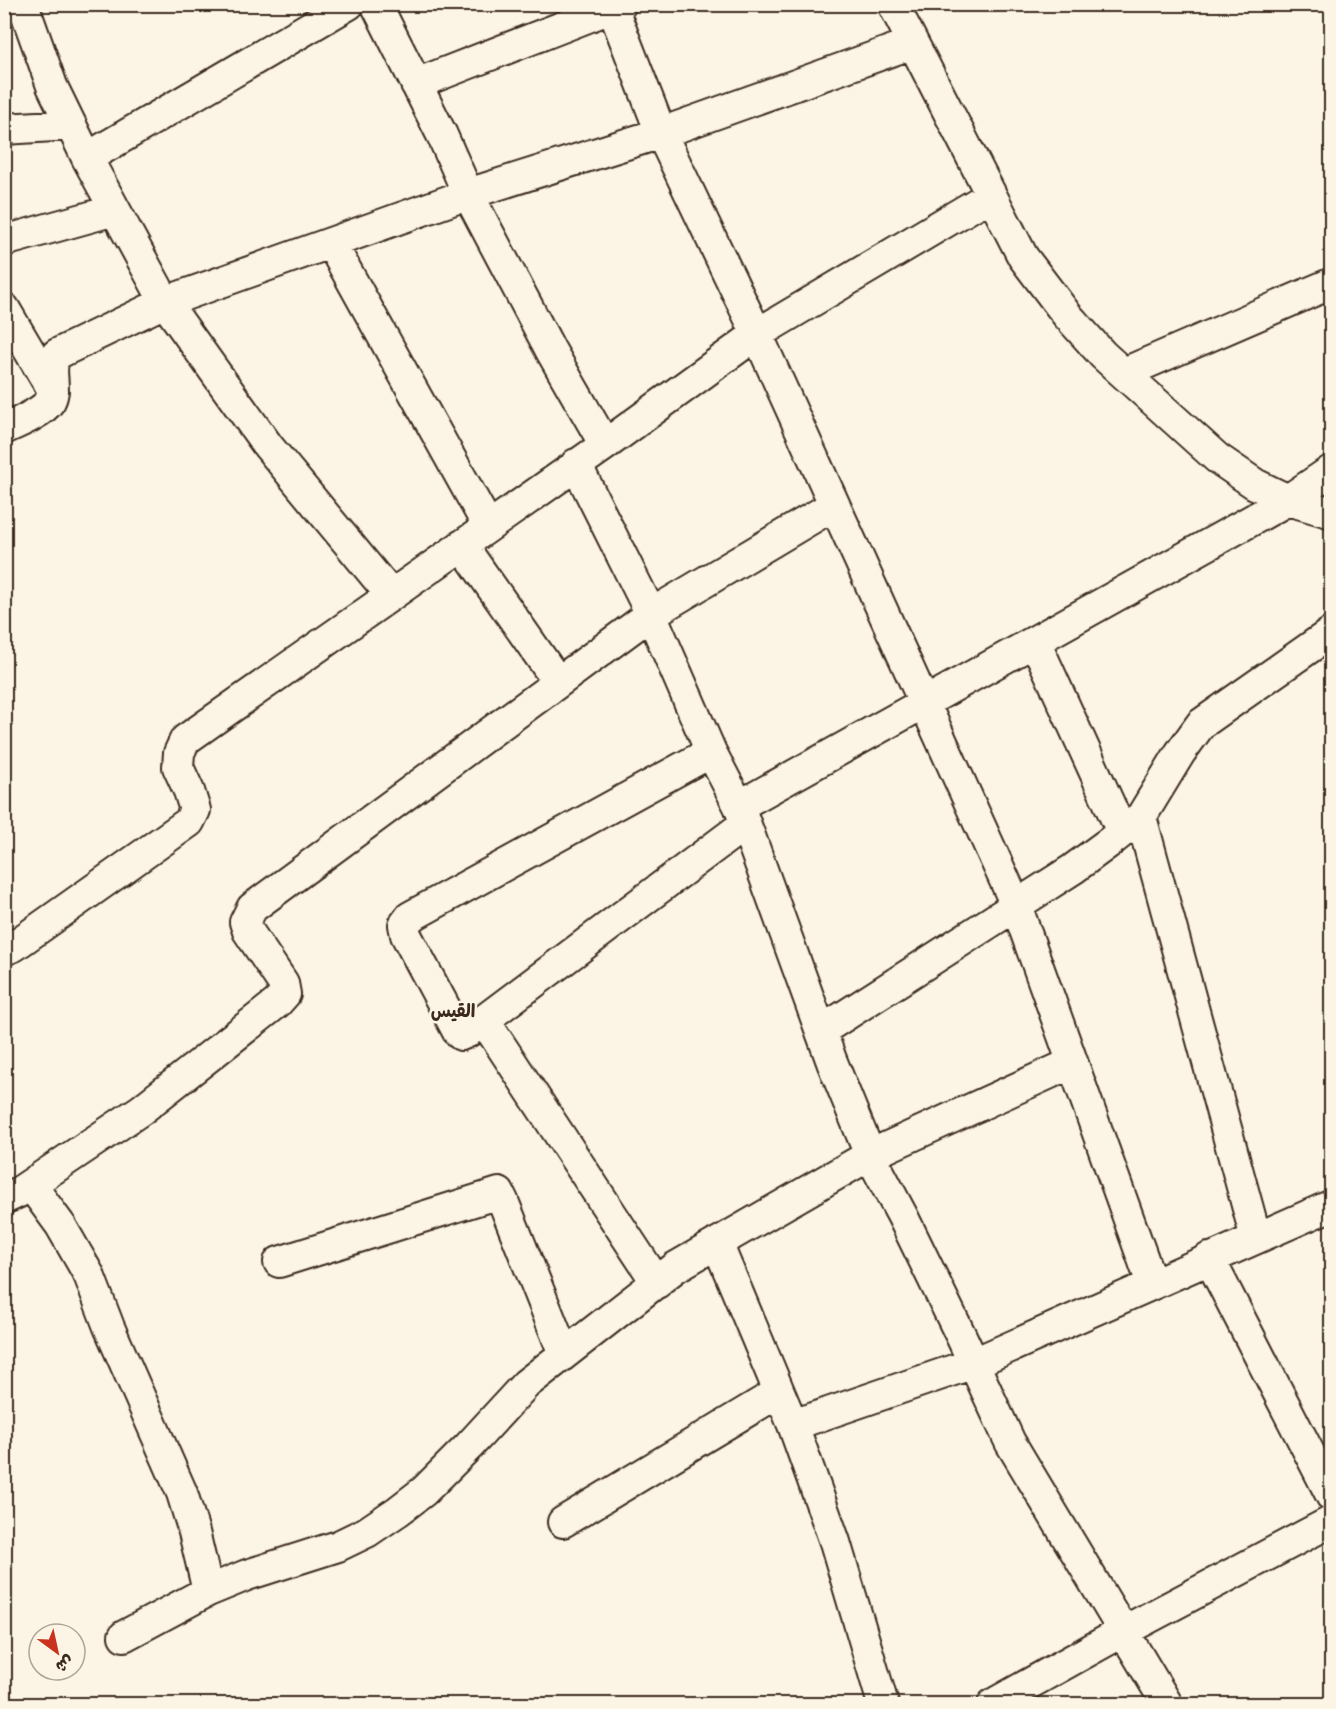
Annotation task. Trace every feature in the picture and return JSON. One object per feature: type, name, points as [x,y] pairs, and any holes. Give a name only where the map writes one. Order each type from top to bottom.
[{"type":"street","points":[[23,4],[52,86],[87,158],[165,302],[268,446],[391,595]]},
{"type":"street","points":[[87,158],[348,4]]},
{"type":"street","points":[[375,4],[442,135],[468,194],[551,351],[605,445]]},
{"type":"street","points":[[894,4],[1023,256],[1067,315],[1103,355],[1217,458],[1255,484],[1288,500],[1332,513]]},
{"type":"street","points":[[416,84],[615,6],[661,133],[757,334],[1016,905],[1152,1284]]},
{"type":"street","points":[[4,429],[42,409],[50,400],[53,391],[53,362],[57,354],[165,302],[468,194],[661,133],[914,43]]},
{"type":"street","points":[[4,129],[71,125]]},
{"type":"street","points":[[4,950],[14,946],[189,822],[195,810],[178,767],[179,753],[184,740],[605,445],[757,334],[992,195]]},
{"type":"street","points":[[4,242],[115,210]]},
{"type":"street","points":[[331,243],[488,526]]},
{"type":"street","points":[[1124,373],[1332,283]]},
{"type":"street","points":[[4,308],[53,391]]},
{"type":"street","points":[[576,464],[651,614],[711,752],[742,815],[821,1031],[870,1155],[903,1217],[1010,1442],[1167,1704]]},
{"type":"street","points":[[711,752],[410,917],[404,926],[406,935],[461,1035],[484,1020],[742,815],[924,703],[1288,500],[1332,470]]},
{"type":"street","points":[[4,1199],[31,1185],[141,1110],[277,1003],[285,994],[283,983],[248,931],[245,922],[252,908],[651,614],[834,505]]},
{"type":"street","points":[[462,545],[558,682]]},
{"type":"street","points":[[821,1031],[1073,869],[1131,824],[1202,724],[1332,632]]},
{"type":"street","points":[[1035,641],[1131,824],[1256,1238]]},
{"type":"street","points":[[484,1020],[657,1283]]},
{"type":"street","points":[[124,1636],[208,1592],[247,1575],[338,1546],[367,1532],[424,1491],[526,1384],[676,1267],[870,1155],[1072,1063]]},
{"type":"street","points":[[31,1185],[61,1226],[89,1275],[182,1493],[208,1592]]},
{"type":"street","points":[[279,1262],[499,1194],[564,1354]]},
{"type":"street","points":[[793,1425],[974,1363],[1332,1205]]},
{"type":"street","points":[[717,1243],[793,1425],[835,1542],[883,1704]]},
{"type":"street","points":[[1209,1258],[1332,1497]]},
{"type":"street","points":[[563,1522],[779,1392]]},
{"type":"street","points":[[993,1704],[1124,1631],[1332,1521]]},
{"type":"district","name":"القيس","points":[[453,1010]]}]
